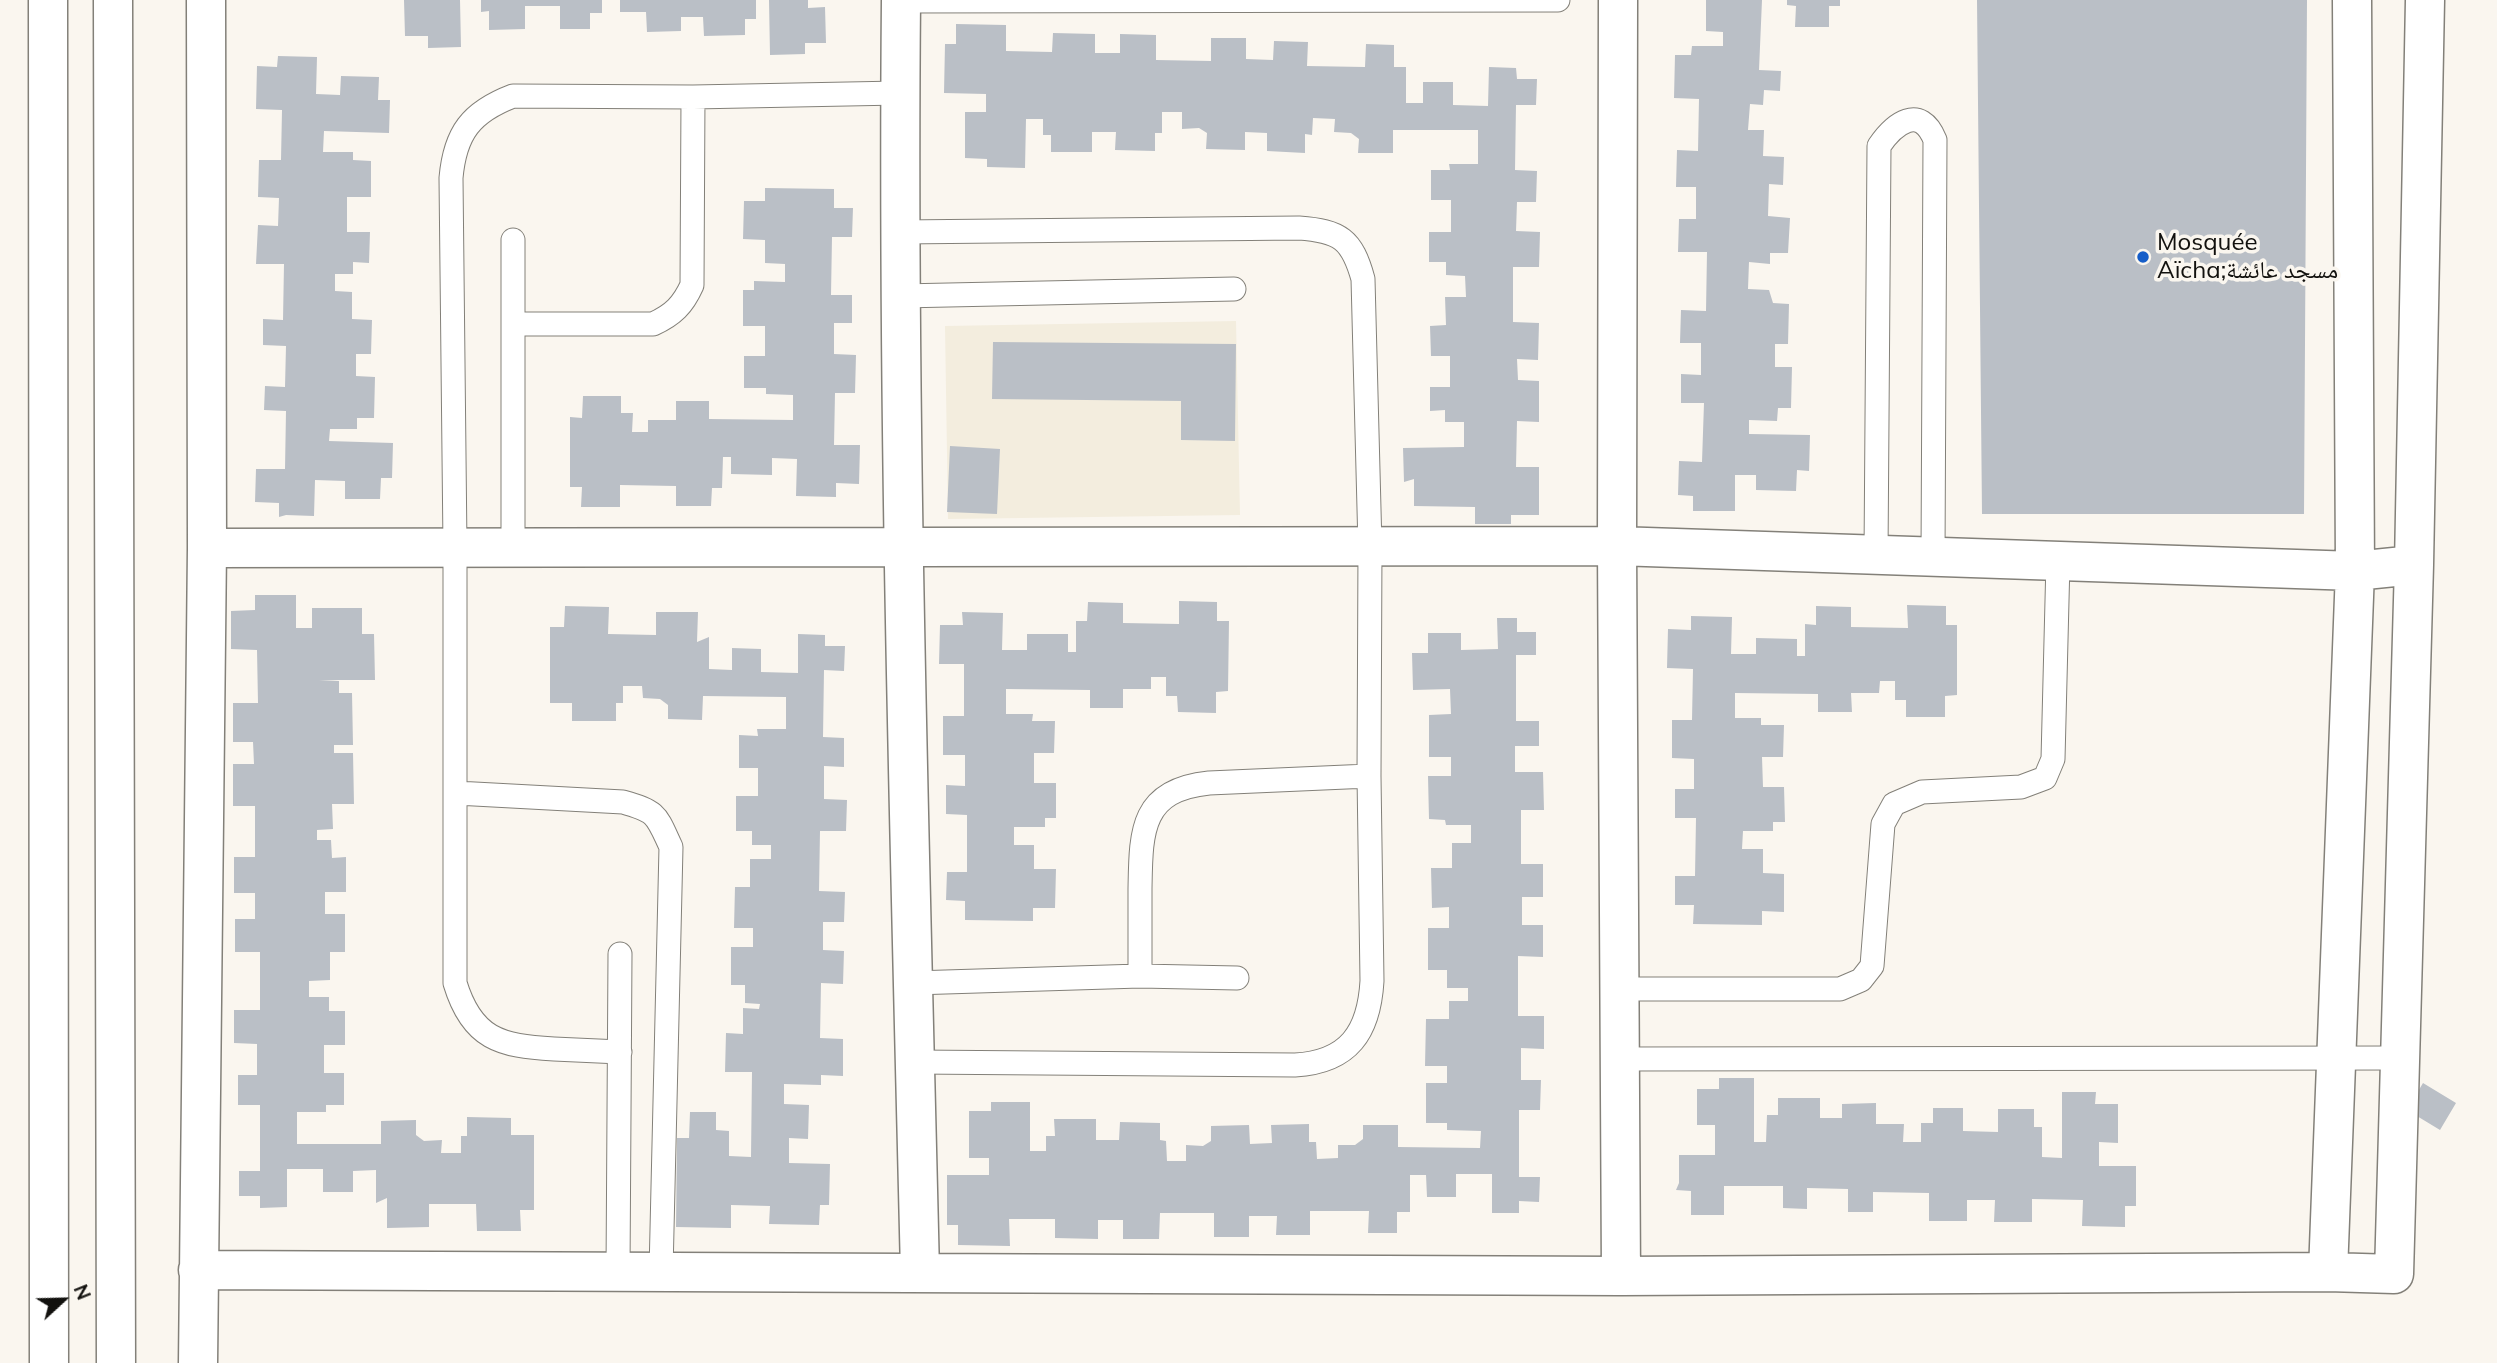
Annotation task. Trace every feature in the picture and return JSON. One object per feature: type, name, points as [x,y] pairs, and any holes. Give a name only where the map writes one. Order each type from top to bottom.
[{"type":"street","points":[[48,0],[49,1363]]},
{"type":"street","points":[[113,0],[116,1363]]},
{"type":"street","points":[[198,1363],[207,548],[206,0]]},
{"type":"street","points":[[1618,0],[1617,546],[1622,1276]]},
{"type":"street","points":[[2328,1272],[2355,571],[2352,0]]},
{"type":"street","points":[[198,1270],[1622,1276],[2328,1272],[2394,1274],[2414,565],[2425,0]]},
{"type":"street","points":[[901,1],[900,232],[920,1273]]},
{"type":"street","points":[[207,548],[1617,546],[2355,571],[2414,565]]},
{"type":"lane","points":[[901,1],[1558,0]]},
{"type":"lane","points":[[620,1052],[513,1046],[492,1038],[474,1024],[461,1005],[455,983],[453,155],[461,135],[475,117],[493,103],[513,96],[694,97],[899,93]]},
{"type":"lane","points":[[513,324],[653,324],[670,316],[684,303],[693,276],[694,97]]},
{"type":"lane","points":[[1876,555],[1879,146],[1891,129],[1902,122],[1919,121],[1929,127],[1934,140],[1933,557]]},
{"type":"lane","points":[[900,232],[1299,228],[1324,230],[1347,243],[1356,254],[1363,279],[1370,547],[1370,1004],[1364,1025],[1352,1042],[1336,1056],[1316,1064],[1295,1065],[915,1062]]},
{"type":"lane","points":[[513,240],[513,549]]},
{"type":"lane","points":[[901,296],[1234,289]]},
{"type":"lane","points":[[1620,989],[1840,989],[1861,980],[1872,966],[1883,824],[1894,804],[1923,792],[2021,787],[2045,778],[2053,759],[2058,561]]},
{"type":"lane","points":[[1140,976],[1143,831],[1152,811],[1167,795],[1187,785],[1369,776]]},
{"type":"lane","points":[[456,793],[623,802],[647,809],[656,816],[671,847],[661,1272]]},
{"type":"lane","points":[[618,1272],[620,954]]},
{"type":"lane","points":[[913,983],[1140,976],[1237,978]]},
{"type":"lane","points":[[1620,1059],[2401,1058]]},
{"type":"shaded area","points":[[1236,321],[1240,515],[948,519],[945,326]]},
{"type":"building","points":[[404,0],[460,0],[461,47],[428,48],[428,36],[405,36]]},
{"type":"building","points":[[481,0],[602,0],[602,13],[590,13],[590,29],[560,29],[560,6],[525,6],[525,29],[489,30],[489,11],[481,12]]},
{"type":"building","points":[[620,0],[756,0],[756,19],[745,19],[745,35],[704,36],[703,17],[681,17],[681,31],[647,32],[646,12],[620,12]]},
{"type":"building","points":[[769,0],[808,0],[808,8],[825,7],[826,43],[805,43],[805,54],[770,55]]},
{"type":"building","points":[[1706,0],[1762,0],[1759,70],[1781,71],[1780,91],[1764,90],[1763,105],[1750,104],[1748,130],[1764,130],[1763,156],[1784,157],[1783,185],[1769,184],[1768,216],[1790,218],[1788,253],[1770,253],[1770,264],[1749,262],[1748,289],[1769,290],[1773,303],[1789,304],[1788,344],[1775,344],[1775,367],[1792,367],[1791,408],[1778,408],[1777,421],[1749,420],[1749,434],[1810,435],[1809,471],[1797,470],[1796,491],[1756,490],[1756,475],[1735,475],[1735,511],[1693,511],[1693,496],[1678,495],[1679,461],[1702,462],[1704,403],[1681,403],[1681,374],[1701,375],[1701,343],[1680,343],[1681,310],[1706,311],[1707,252],[1678,252],[1679,219],[1696,219],[1696,187],[1676,187],[1677,150],[1698,151],[1699,99],[1674,98],[1675,55],[1691,55],[1692,46],[1723,46],[1723,32],[1706,31]]},
{"type":"building","points":[[1787,0],[1840,0],[1840,6],[1829,6],[1829,27],[1795,27],[1796,6],[1787,5]]},
{"type":"building","name":"Mosquée Aïcha;مسجد عائشة","points":[[1977,0],[2307,0],[2304,514],[1982,514]]},
{"type":"building","points":[[956,24],[1006,25],[1006,51],[1052,52],[1053,33],[1095,34],[1095,53],[1120,53],[1120,34],[1156,35],[1156,60],[1211,61],[1211,38],[1246,38],[1246,59],[1273,60],[1274,41],[1308,42],[1307,66],[1365,67],[1366,44],[1394,45],[1394,67],[1406,67],[1406,103],[1423,103],[1423,82],[1453,82],[1453,105],[1488,106],[1489,67],[1516,68],[1517,79],[1537,79],[1536,105],[1516,105],[1515,170],[1537,171],[1536,202],[1517,202],[1516,231],[1540,232],[1539,267],[1513,267],[1513,322],[1539,323],[1538,360],[1517,359],[1518,380],[1539,381],[1539,422],[1517,421],[1516,467],[1539,467],[1539,515],[1511,515],[1511,524],[1475,524],[1475,507],[1414,506],[1414,479],[1404,482],[1403,448],[1464,447],[1464,422],[1445,422],[1445,410],[1430,411],[1430,387],[1450,387],[1450,356],[1431,356],[1430,326],[1446,325],[1445,297],[1466,297],[1465,276],[1446,275],[1446,262],[1429,262],[1429,232],[1451,232],[1451,200],[1431,200],[1431,170],[1450,170],[1449,164],[1478,164],[1478,130],[1393,130],[1393,153],[1358,153],[1359,139],[1351,133],[1334,132],[1335,119],[1313,118],[1312,135],[1305,134],[1305,153],[1267,151],[1267,133],[1245,132],[1245,150],[1206,149],[1207,133],[1199,128],[1182,129],[1182,112],[1162,112],[1162,133],[1155,133],[1155,151],[1115,150],[1116,132],[1092,132],[1092,152],[1051,152],[1051,135],[1043,135],[1043,119],[1026,119],[1025,168],[987,167],[987,159],[965,158],[965,112],[986,112],[986,94],[944,93],[945,44],[956,44]]},
{"type":"building","points":[[278,56],[317,57],[316,94],[340,95],[341,76],[379,77],[378,100],[390,100],[389,133],[324,131],[323,152],[353,152],[353,160],[371,161],[371,197],[347,197],[347,232],[370,232],[369,263],[353,262],[353,274],[335,274],[335,291],[352,292],[352,319],[372,320],[371,354],[356,354],[356,376],[375,377],[374,418],[357,418],[357,429],[330,429],[329,441],[393,443],[392,478],[381,478],[380,499],[345,499],[345,481],[315,480],[314,516],[279,517],[279,503],[255,502],[256,469],[285,469],[286,411],[264,410],[265,386],[285,387],[286,346],[263,345],[263,319],[283,320],[284,264],[256,264],[258,225],[278,226],[279,198],[258,197],[259,160],[281,160],[282,110],[256,109],[257,66],[277,67]]},
{"type":"building","points":[[765,188],[834,189],[834,208],[853,208],[852,237],[832,237],[831,295],[852,295],[852,323],[834,323],[834,354],[856,355],[855,393],[835,393],[834,445],[860,445],[859,484],[836,483],[836,497],[796,496],[797,459],[772,458],[772,475],[731,474],[731,457],[723,457],[722,488],[712,488],[711,506],[676,506],[676,486],[620,485],[620,507],[581,507],[582,487],[570,487],[570,417],[582,418],[583,396],[621,396],[621,413],[633,413],[632,432],[648,432],[648,420],[676,420],[676,401],[709,401],[709,419],[793,420],[793,395],[766,394],[766,388],[744,388],[744,356],[765,356],[765,326],[743,326],[743,290],[754,290],[754,281],[785,282],[785,264],[765,263],[765,240],[743,239],[744,201],[765,201]]},
{"type":"building","points":[[993,342],[1236,344],[1235,441],[1181,440],[1181,401],[992,399]]},
{"type":"building","points":[[950,446],[1000,449],[997,514],[947,512]]},
{"type":"building","points":[[255,595],[296,595],[296,628],[312,628],[312,608],[362,608],[362,634],[374,634],[375,680],[319,680],[339,681],[339,693],[352,693],[353,745],[334,745],[334,753],[353,753],[354,804],[332,804],[333,829],[317,830],[317,840],[331,840],[332,858],[346,857],[346,892],[325,892],[325,914],[345,914],[345,952],[330,952],[330,980],[309,981],[309,997],[329,997],[329,1011],[345,1011],[345,1045],[324,1045],[324,1073],[344,1073],[344,1105],[326,1105],[326,1112],[297,1112],[297,1144],[381,1144],[381,1121],[416,1120],[416,1135],[424,1141],[442,1140],[441,1153],[461,1153],[461,1136],[467,1136],[467,1117],[511,1118],[511,1135],[534,1135],[534,1210],[520,1210],[521,1231],[477,1231],[476,1204],[429,1204],[429,1227],[387,1228],[387,1198],[376,1203],[376,1170],[353,1171],[353,1192],[323,1192],[323,1169],[287,1169],[287,1207],[260,1208],[260,1196],[239,1196],[239,1171],[260,1171],[260,1105],[238,1105],[238,1075],[257,1075],[257,1044],[234,1043],[234,1010],[260,1010],[260,952],[235,952],[235,919],[255,919],[255,893],[234,893],[234,857],[255,857],[255,806],[233,806],[233,764],[254,764],[253,742],[233,742],[233,703],[258,703],[257,650],[231,649],[231,611],[255,610]]},
{"type":"building","points":[[1179,601],[1217,602],[1217,621],[1229,621],[1228,691],[1216,692],[1216,713],[1178,712],[1177,696],[1166,696],[1166,677],[1151,677],[1151,689],[1123,689],[1123,708],[1090,708],[1090,690],[1006,689],[1006,714],[1033,714],[1032,721],[1055,721],[1054,753],[1034,753],[1034,783],[1056,783],[1056,818],[1045,818],[1045,827],[1014,827],[1014,845],[1034,845],[1034,869],[1056,869],[1055,908],[1033,908],[1033,921],[965,920],[965,901],[946,900],[947,872],[967,872],[967,815],[946,814],[946,785],[965,786],[965,755],[943,755],[943,716],[964,716],[964,664],[939,664],[940,625],[963,625],[962,612],[1003,613],[1002,650],[1027,650],[1027,634],[1068,634],[1068,652],[1076,652],[1076,621],[1087,621],[1088,602],[1123,603],[1123,623],[1179,624]]},
{"type":"building","points":[[1907,605],[1946,606],[1946,625],[1957,625],[1957,695],[1945,696],[1945,717],[1906,717],[1906,700],[1895,700],[1895,681],[1880,681],[1879,693],[1851,693],[1852,712],[1818,712],[1818,694],[1735,693],[1735,718],[1761,718],[1761,725],[1784,725],[1783,757],[1762,757],[1763,787],[1784,787],[1785,822],[1773,822],[1773,831],[1743,831],[1742,849],[1763,849],[1763,873],[1784,874],[1784,912],[1762,911],[1762,925],[1693,924],[1694,905],[1675,905],[1675,876],[1695,876],[1696,818],[1675,818],[1675,789],[1694,789],[1694,759],[1672,758],[1672,720],[1692,720],[1693,669],[1667,668],[1668,629],[1691,630],[1691,616],[1732,617],[1731,654],[1756,654],[1756,638],[1797,639],[1797,656],[1805,656],[1805,624],[1816,625],[1816,606],[1851,607],[1851,627],[1908,628]]},
{"type":"building","points":[[565,606],[609,607],[608,634],[656,635],[656,612],[698,612],[697,642],[709,637],[709,669],[732,670],[732,648],[761,649],[761,672],[798,673],[798,634],[825,635],[825,646],[845,646],[844,671],[824,670],[823,737],[844,738],[844,767],[824,766],[824,799],[847,800],[846,831],[820,831],[819,891],[845,892],[844,922],[823,922],[823,950],[844,951],[843,984],[821,983],[820,1038],[843,1039],[843,1076],[821,1075],[821,1085],[784,1084],[784,1104],[809,1105],[808,1139],[789,1138],[789,1163],[830,1164],[829,1205],[820,1205],[819,1225],[769,1224],[770,1206],[731,1205],[731,1228],[676,1227],[677,1138],[689,1138],[690,1112],[716,1112],[716,1130],[729,1131],[729,1156],[751,1157],[752,1072],[725,1072],[726,1033],[743,1034],[743,1008],[759,1009],[760,1004],[745,1003],[745,985],[731,985],[731,947],[753,947],[753,928],[734,928],[735,887],[750,887],[750,859],[771,859],[771,845],[752,845],[752,831],[736,831],[736,796],[758,796],[758,768],[739,768],[739,735],[758,736],[757,729],[786,729],[786,697],[703,696],[702,720],[668,719],[668,705],[660,699],[643,698],[642,686],[623,686],[623,703],[616,703],[616,721],[572,721],[572,703],[550,703],[550,627],[564,627]]},
{"type":"building","points":[[1497,618],[1517,618],[1517,632],[1536,632],[1536,655],[1516,655],[1516,721],[1539,721],[1539,746],[1515,746],[1515,772],[1543,772],[1544,810],[1521,810],[1521,864],[1543,864],[1543,897],[1522,897],[1522,925],[1543,925],[1543,957],[1518,956],[1518,1016],[1544,1016],[1544,1049],[1521,1048],[1521,1080],[1541,1080],[1540,1110],[1519,1110],[1519,1177],[1540,1177],[1539,1202],[1519,1201],[1519,1213],[1492,1213],[1492,1174],[1456,1174],[1456,1197],[1427,1197],[1426,1175],[1410,1175],[1410,1212],[1397,1212],[1397,1233],[1368,1233],[1369,1211],[1310,1211],[1310,1235],[1276,1235],[1277,1216],[1249,1216],[1249,1237],[1214,1237],[1214,1213],[1160,1213],[1159,1239],[1123,1239],[1123,1220],[1098,1220],[1098,1239],[1055,1238],[1055,1219],[1009,1219],[1010,1246],[958,1245],[958,1225],[947,1225],[947,1175],[989,1175],[989,1158],[969,1158],[969,1111],[991,1111],[991,1102],[1030,1102],[1030,1151],[1046,1151],[1046,1136],[1055,1136],[1054,1119],[1096,1119],[1096,1140],[1119,1140],[1120,1122],[1160,1123],[1160,1140],[1166,1141],[1167,1161],[1186,1161],[1186,1145],[1203,1146],[1211,1141],[1211,1126],[1249,1125],[1250,1144],[1272,1143],[1271,1125],[1309,1124],[1309,1142],[1316,1142],[1317,1159],[1338,1158],[1338,1145],[1355,1145],[1363,1139],[1363,1125],[1398,1125],[1398,1147],[1480,1148],[1481,1131],[1447,1130],[1447,1123],[1426,1123],[1426,1083],[1447,1083],[1447,1066],[1425,1066],[1426,1019],[1449,1019],[1449,1001],[1468,1001],[1468,988],[1447,988],[1447,970],[1428,970],[1428,928],[1449,928],[1449,907],[1432,908],[1431,868],[1452,868],[1452,843],[1471,843],[1471,825],[1446,825],[1445,820],[1429,819],[1428,776],[1451,776],[1451,757],[1429,757],[1429,715],[1451,714],[1450,689],[1413,690],[1412,653],[1428,653],[1428,633],[1461,633],[1461,650],[1498,649]]},
{"type":"building","points":[[1719,1078],[1754,1078],[1754,1142],[1766,1142],[1767,1115],[1778,1115],[1778,1098],[1820,1098],[1820,1118],[1842,1118],[1842,1104],[1876,1103],[1876,1124],[1904,1124],[1903,1142],[1921,1142],[1921,1123],[1933,1123],[1933,1108],[1963,1108],[1963,1131],[1998,1132],[1998,1109],[2034,1109],[2034,1127],[2042,1127],[2042,1157],[2062,1158],[2062,1092],[2096,1092],[2095,1104],[2118,1104],[2118,1143],[2099,1142],[2099,1166],[2136,1166],[2136,1206],[2125,1206],[2125,1227],[2082,1226],[2083,1200],[2032,1199],[2032,1222],[1994,1222],[1995,1200],[1967,1200],[1967,1221],[1929,1221],[1929,1193],[1873,1192],[1873,1212],[1848,1212],[1848,1189],[1807,1188],[1807,1209],[1783,1208],[1783,1186],[1724,1186],[1724,1215],[1691,1215],[1691,1191],[1676,1190],[1679,1183],[1679,1155],[1715,1155],[1715,1125],[1697,1125],[1697,1089],[1719,1089]]},
{"type":"building","points":[[2423,1083],[2456,1103],[2440,1130],[2407,1110]]},
{"type":"place","name":"Mosquée Aïcha;مسجد عائشة","points":[[2143,257]]}]
